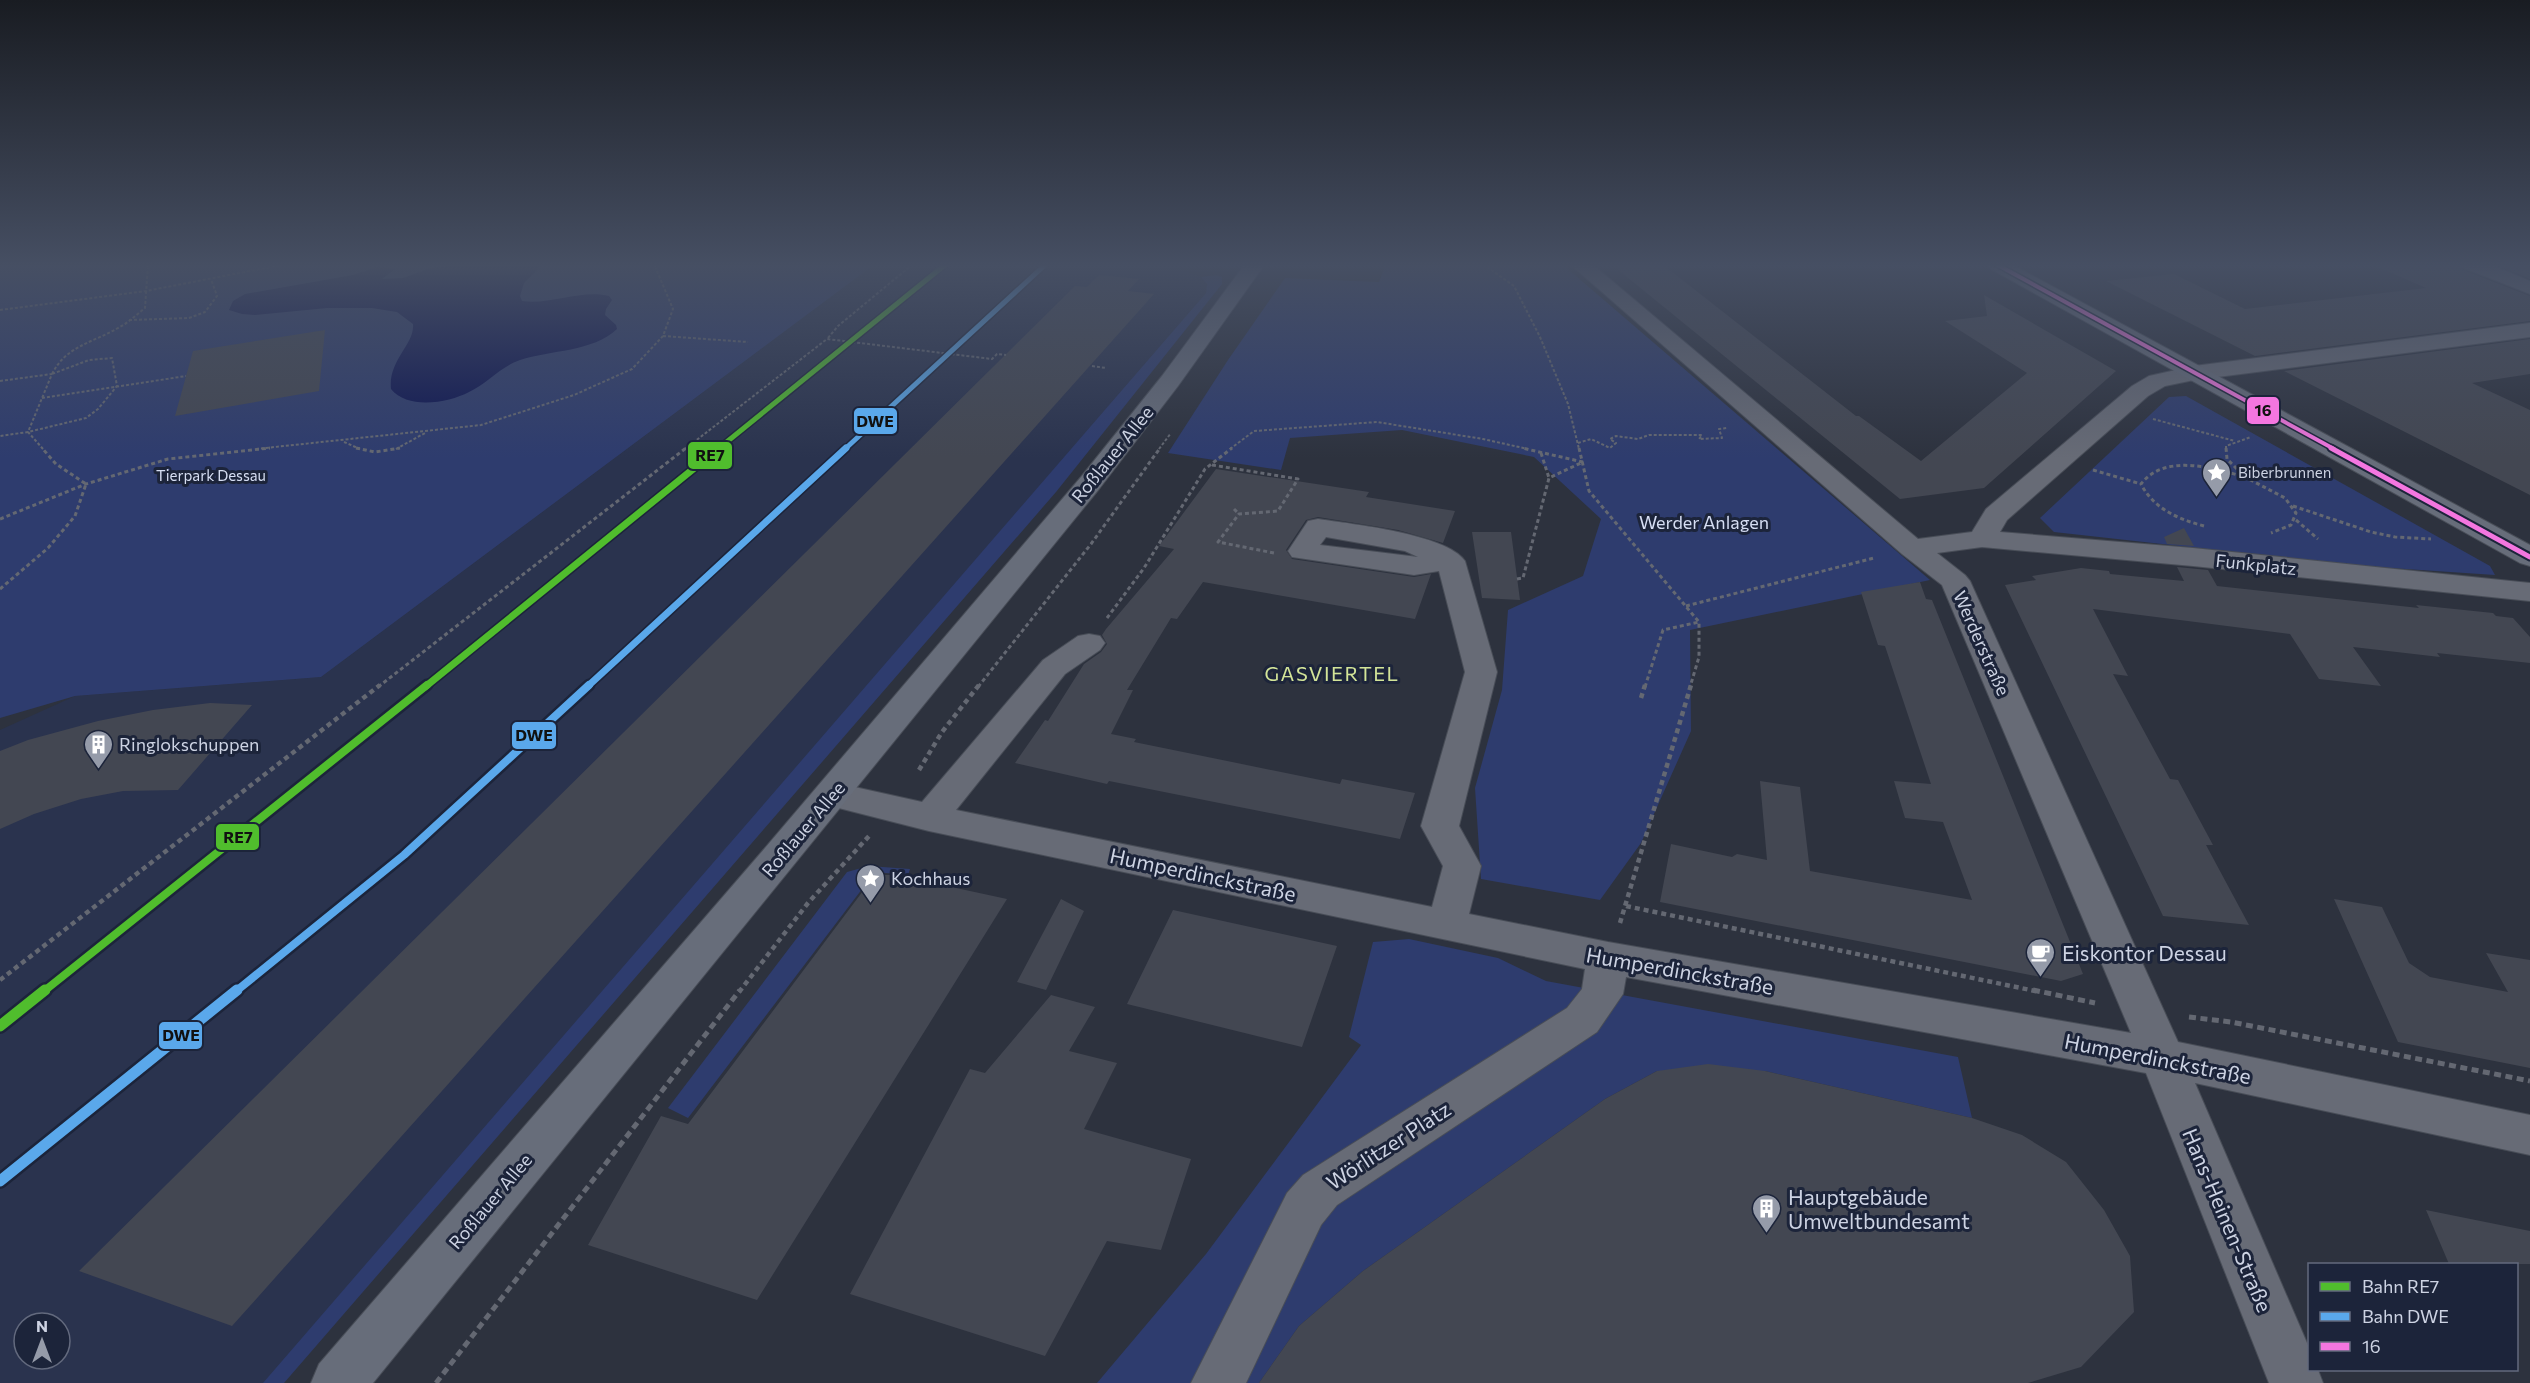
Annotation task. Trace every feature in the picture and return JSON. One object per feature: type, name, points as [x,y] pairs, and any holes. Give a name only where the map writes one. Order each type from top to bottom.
[{"type":"main road","name":"Roßlauer Allee","points":[[338,1383],[1090,483],[1209,329]]},
{"type":"main road","points":[[2113,329],[2530,556]]},
{"type":"street","name":"Werderstraße","points":[[1655,329],[1955,582],[2144,1012],[2160,1057]]},
{"type":"street","points":[[1982,539],[1996,515],[2140,392],[2157,381],[2194,373],[2530,330]]},
{"type":"street","points":[[1302,551],[1318,527],[1413,544],[1451,561],[1481,672],[1440,826],[1462,866],[1447,924]]},
{"type":"street","name":"Funkplatz","points":[[1912,548],[1982,539],[2193,557],[2530,592]]},
{"type":"street","points":[[929,818],[1054,667],[1089,643]]},
{"type":"street","name":"Humperdinckstraße","points":[[832,794],[929,818],[1608,958],[2160,1057],[2530,1135]]},
{"type":"street","name":"Wörlitzer Platz","points":[[1218,1383],[1304,1209],[1320,1190],[1582,1020],[1602,994],[1608,958]]},
{"type":"street","name":"Hans-Heinen-Straße","points":[[2160,1057],[2296,1383]]},
{"type":"path","points":[[28,432],[57,360],[76,346],[118,329]]},
{"type":"path","points":[[0,519],[86,484],[168,459],[344,442],[481,425],[574,395],[632,369],[663,336],[666,329]]},
{"type":"path","points":[[0,980],[827,339],[836,329]]},
{"type":"path","points":[[1536,329],[1568,404],[1589,491],[1699,622],[1699,657],[1626,906],[2144,1012],[2231,1022],[2530,1081]]},
{"type":"path","points":[[663,336],[747,342]]},
{"type":"path","points":[[827,339],[992,359],[997,354],[1006,355]]},
{"type":"path","points":[[0,381],[52,374],[86,359],[100,357],[112,358],[117,386],[98,410],[86,418],[28,432],[0,436]]},
{"type":"path","points":[[1092,366],[1106,368]]},
{"type":"path","points":[[42,398],[186,376]]},
{"type":"path","points":[[2119,410],[2236,441]]},
{"type":"path","points":[[1089,643],[1144,568],[1205,469],[1254,431],[1377,422],[1483,439],[1582,462]]},
{"type":"path","points":[[1578,443],[1592,438],[1610,448],[1616,443],[1611,439],[1616,436],[1638,440],[1648,435],[1702,435],[1699,440],[1722,438],[1719,429],[1764,422]]},
{"type":"path","points":[[28,432],[56,465],[86,484]]},
{"type":"path","points":[[344,442],[356,450],[371,453],[390,451],[406,446],[425,433]]},
{"type":"path","points":[[2245,477],[2227,459],[2226,446],[2253,436]]},
{"type":"path","points":[[1517,579],[1523,578],[1549,478],[1540,452]]},
{"type":"path","points":[[2059,460],[2141,484]]},
{"type":"path","points":[[1549,478],[1582,462]]},
{"type":"path","points":[[1211,465],[1298,478],[1278,511],[1239,514],[1218,542],[1275,553],[1302,551]]},
{"type":"path","points":[[2208,527],[2176,516],[2158,506],[2145,494],[2141,484],[2145,475],[2174,466],[2196,466],[2245,477],[2274,490],[2293,506],[2371,532],[2395,537],[2440,540]]},
{"type":"path","points":[[0,589],[48,548],[75,516],[86,484]]},
{"type":"path","points":[[2263,534],[2289,528],[2296,520],[2293,506]]},
{"type":"path","points":[[1234,509],[1239,514]]},
{"type":"path","points":[[1686,606],[1912,548]]},
{"type":"path","points":[[1641,698],[1663,630],[1699,622]]},
{"type":"shaded area","points":[[413,329],[617,329],[607,337],[584,346],[520,360],[460,396],[428,402],[407,400],[398,396],[391,389],[393,369]]},
{"type":"shaded area","points":[[788,329],[1175,329],[266,1383],[0,1383],[0,730],[75,696],[321,677]]},
{"type":"green space","name":"Tierpark Dessau","points":[[0,329],[788,329],[321,677],[75,696],[0,718]]},
{"type":"green space","points":[[1175,329],[1186,329],[1056,492],[284,1383],[263,1383]]},
{"type":"green space","name":"Werder Anlagen","points":[[1250,329],[1637,329],[1930,580],[1690,630],[1691,731],[1641,843],[1600,900],[1481,879],[1475,788],[1502,690],[1508,610],[1583,576],[1601,519],[1534,457],[1402,430],[1290,438],[1281,470],[1168,453]]},
{"type":"green space","points":[[2186,396],[2490,566],[2495,575],[2361,566],[2054,532],[2040,518],[2169,397]]},
{"type":"green space","points":[[869,866],[910,869],[908,875],[875,872],[688,1118],[668,1108],[847,872]]},
{"type":"green space","points":[[1409,939],[1498,958],[1546,981],[1958,1057],[1972,1118],[1765,1071],[1657,1071],[1605,1099],[1363,1271],[1299,1326],[1259,1383],[1097,1383],[1206,1254],[1361,1045],[1349,1037],[1373,942]]},
{"type":"building","points":[[1032,329],[1123,329],[232,1326],[79,1271]]},
{"type":"building","points":[[1690,329],[1744,329],[1856,416],[1921,461],[2027,373],[1957,329],[2042,329],[2116,371],[1984,488],[1900,499]]},
{"type":"building","points":[[2200,329],[2471,329],[2255,356]]},
{"type":"building","points":[[325,330],[319,391],[175,416],[193,351]]},
{"type":"building","points":[[2530,339],[2530,374],[2472,383],[2530,410],[2530,495],[2284,371]]},
{"type":"building","points":[[1216,469],[1369,492],[1366,497],[1455,511],[1443,543],[1398,530],[1318,517],[1306,520],[1286,550],[1292,559],[1414,577],[1431,574],[1415,619],[1203,582],[1177,619],[1171,618],[1127,690],[1133,690],[1111,734],[1136,739],[1134,742],[1340,784],[1342,779],[1415,793],[1400,839],[1109,781],[1107,784],[1015,763],[1045,720],[1048,721],[1084,664],[1101,652],[1107,644],[1102,635],[1106,629],[1174,549],[1159,546]]},
{"type":"building","points":[[2184,528],[2194,546],[2167,544],[2164,537]]},
{"type":"building","points":[[1472,532],[1511,532],[1520,600],[1482,598]]},
{"type":"building","points":[[2177,567],[2208,570],[2217,586],[2419,608],[2416,605],[2493,613],[2496,616],[2513,618],[2530,637],[2530,663],[2437,653],[2440,657],[2353,647],[2381,686],[2319,679],[2290,634],[2093,609],[2128,676],[2113,674],[2170,779],[2178,780],[2213,845],[2206,845],[2249,925],[2163,916],[2005,585],[2036,580],[2032,576],[2081,568],[2109,571],[2110,574],[2184,581]]},
{"type":"building","points":[[1920,582],[1926,599],[1932,600],[2083,974],[2061,981],[1660,902],[1671,844],[1732,857],[1737,854],[1767,860],[1760,781],[1800,787],[1810,871],[1972,900],[1943,822],[1905,818],[1894,781],[1931,784],[1885,646],[1878,645],[1861,592]]},
{"type":"building","name":"Ringlokschuppen","points":[[210,703],[252,705],[178,790],[123,791],[81,799],[34,814],[0,829],[0,751],[28,740],[98,721],[153,710]]},
{"type":"building","points":[[875,875],[896,875],[1007,899],[757,1300],[588,1245],[661,1116],[688,1124]]},
{"type":"building","points":[[1061,899],[1084,911],[1046,990],[1017,982]]},
{"type":"building","points":[[2334,899],[2382,907],[2409,963],[2430,977],[2508,992],[2486,953],[2530,960],[2530,1068],[2398,1042]]},
{"type":"building","points":[[1173,910],[1337,946],[1302,1047],[1127,1004]]},
{"type":"building","points":[[1051,995],[1095,1007],[1069,1051],[1117,1063],[1084,1129],[1191,1159],[1161,1250],[1107,1241],[1045,1356],[850,1294],[970,1069],[985,1073]]},
{"type":"building","name":"Hauptgebäude Umweltbundesamt","points":[[1708,1064],[1765,1071],[1972,1118],[2022,1135],[2066,1162],[2104,1210],[2130,1256],[2134,1312],[2081,1367],[2028,1383],[1259,1383],[1299,1326],[1363,1271],[1605,1099],[1657,1071]]},
{"type":"building","points":[[2426,1210],[2530,1231],[2530,1264],[2449,1263]]},
{"type":"rail line","name":"RE7","points":[[0,1026],[357,742],[866,329]]},
{"type":"rail line","name":"DWE","points":[[0,1181],[404,855],[976,329]]},
{"type":"transit line","name":"16","points":[[2114,329],[2530,557]]},
{"type":"place","name":"Biberbrunnen","points":[[2217,498]]},
{"type":"place","name":"Ringlokschuppen","points":[[98,770]]},
{"type":"place","name":"Kochhaus","points":[[870,904]]},
{"type":"place","name":"Eiskontor Dessau","points":[[2041,978]]},
{"type":"place","name":"Hauptgebäude Umweltbundesamt","points":[[1767,1234]]},
{"type":"district","name":"GASVIERTEL","points":[[1332,673]]}]
